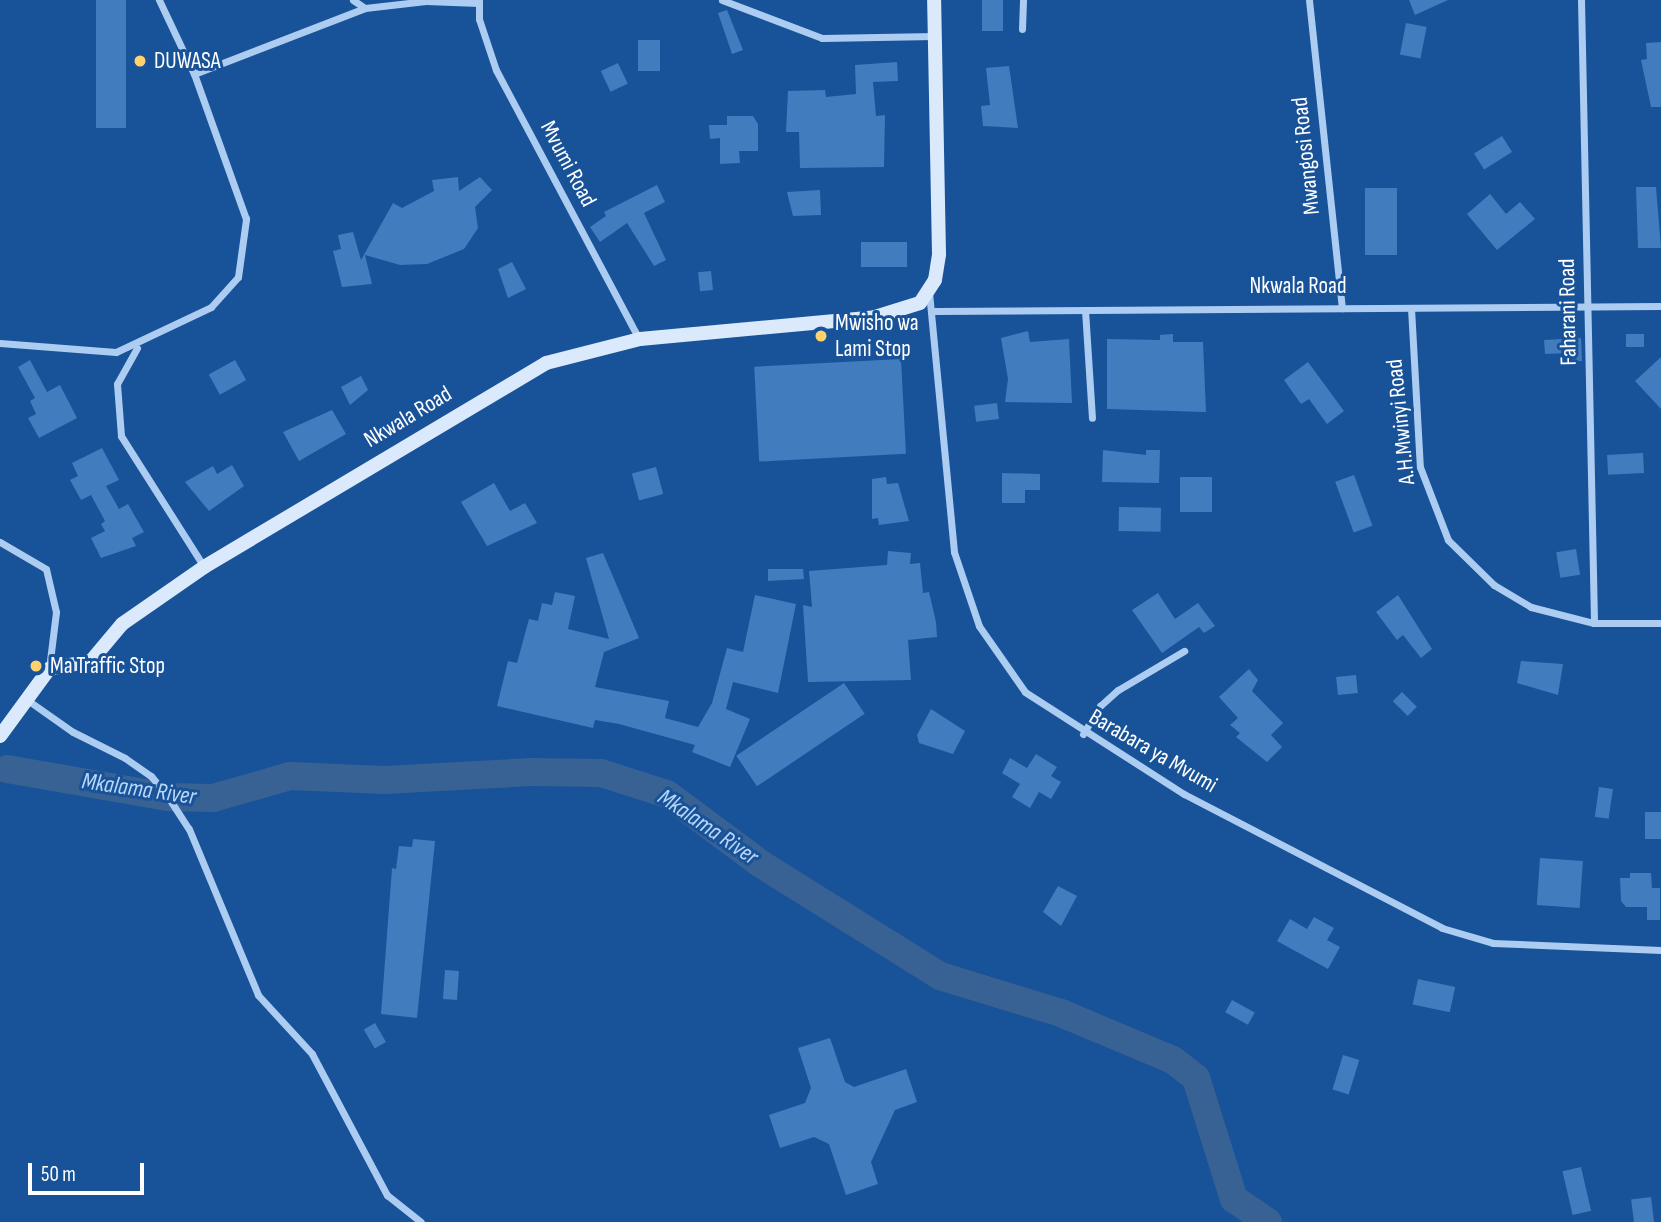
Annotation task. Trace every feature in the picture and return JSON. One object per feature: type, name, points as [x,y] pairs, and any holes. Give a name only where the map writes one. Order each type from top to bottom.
[{"type":"street","points":[[0,343],[116,352],[211,307],[233,287],[247,243],[246,219],[194,74],[159,0]]},
{"type":"street","points":[[353,0],[365,8]]},
{"type":"street","points":[[722,0],[822,38],[934,36]]},
{"type":"street","points":[[925,297],[939,254],[934,0]]},
{"type":"street","points":[[1023,0],[1023,29]]},
{"type":"street","name":"Mwangosi Road","points":[[1309,0],[1342,308]]},
{"type":"street","name":"Faharani Road","points":[[1581,0],[1594,622]]},
{"type":"street","points":[[194,74],[365,8],[426,1],[479,1]]},
{"type":"street","name":"Mvumi Road","points":[[479,1],[496,70],[639,340]]},
{"type":"street","name":"Nkwala Road","points":[[49,669],[91,661],[122,624],[204,567],[509,382],[573,354],[639,340],[874,317],[925,297]]},
{"type":"street","name":"Barabara ya Mvumi","points":[[925,297],[935,311],[954,552],[975,614],[1025,692],[1083,734],[1184,794],[1443,928],[1493,943],[1661,950]]},
{"type":"street","name":"Nkwala Road","points":[[935,311],[1661,306]]},
{"type":"street","name":"A.H.Mwinyi Road","points":[[1411,308],[1420,467],[1448,540],[1494,585],[1531,607],[1594,622],[1661,623]]},
{"type":"street","points":[[1085,310],[1092,418]]},
{"type":"street","points":[[136,348],[117,384],[121,436],[204,567]]},
{"type":"street","points":[[0,542],[46,569],[56,612],[49,669],[0,736]]},
{"type":"street","points":[[1083,734],[1100,706],[1118,690],[1184,651]]},
{"type":"street","points":[[26,699],[73,733],[142,770],[168,797],[189,829],[258,995],[312,1054],[387,1195],[421,1222]]},
{"type":"building","points":[[96,0],[126,0],[126,128],[96,128]]},
{"type":"building","points":[[982,0],[1003,0],[1003,31],[982,31]]},
{"type":"building","points":[[1409,0],[1448,0],[1415,15]]},
{"type":"building","points":[[727,10],[743,50],[732,54],[718,13]]},
{"type":"building","points":[[1406,23],[1427,27],[1421,58],[1400,54]]},
{"type":"building","points":[[638,40],[660,40],[660,71],[638,71]]},
{"type":"building","points":[[1661,42],[1661,107],[1651,107],[1641,60],[1647,59],[1646,43]]},
{"type":"building","points":[[897,62],[898,81],[873,82],[876,116],[885,115],[884,167],[800,168],[799,132],[786,132],[788,91],[825,90],[826,97],[856,94],[855,65]]},
{"type":"building","points":[[618,63],[628,84],[611,92],[601,71]]},
{"type":"building","points":[[1009,66],[1018,128],[983,126],[981,106],[990,105],[986,68]]},
{"type":"building","points":[[727,116],[753,116],[758,124],[758,151],[739,151],[740,163],[720,164],[720,138],[710,139],[709,125],[727,125]]},
{"type":"building","points":[[1502,136],[1512,152],[1484,170],[1474,153]]},
{"type":"building","points":[[458,177],[459,191],[480,177],[492,190],[475,207],[478,228],[464,249],[427,264],[400,265],[365,255],[372,284],[342,287],[333,251],[341,249],[338,235],[353,232],[361,260],[393,203],[402,208],[434,191],[432,180]]},
{"type":"building","points":[[657,185],[665,202],[644,213],[666,260],[654,266],[627,223],[600,242],[590,227],[606,216],[604,212]]},
{"type":"building","points":[[1636,187],[1656,187],[1661,248],[1638,248]]},
{"type":"building","points":[[1365,188],[1397,188],[1397,255],[1365,255]]},
{"type":"building","points":[[820,190],[821,215],[793,216],[787,192]]},
{"type":"building","points":[[1490,194],[1506,214],[1520,202],[1535,219],[1497,250],[1467,214]]},
{"type":"building","points":[[861,242],[907,242],[907,267],[861,267]]},
{"type":"building","points":[[512,262],[526,289],[508,298],[498,269]]},
{"type":"building","points":[[711,271],[713,290],[700,291],[698,272]]},
{"type":"building","points":[[1028,331],[1030,342],[1069,339],[1072,403],[1005,402],[1008,379],[1001,338]]},
{"type":"building","points":[[1173,334],[1173,342],[1203,342],[1206,412],[1107,409],[1107,339],[1160,340],[1160,335]]},
{"type":"building","points":[[1626,334],[1644,334],[1644,347],[1626,347]]},
{"type":"building","points":[[1581,338],[1582,361],[1571,361],[1570,353],[1545,354],[1544,340]]},
{"type":"building","points":[[1661,357],[1661,409],[1635,381]]},
{"type":"building","points":[[901,359],[906,454],[759,462],[754,367]]},
{"type":"building","points":[[30,360],[47,392],[60,385],[77,418],[39,438],[28,418],[36,414],[30,401],[35,398],[18,367]]},
{"type":"building","points":[[235,360],[246,380],[220,395],[209,375]]},
{"type":"building","points":[[1308,362],[1344,411],[1327,424],[1309,399],[1301,404],[1284,380]]},
{"type":"building","points":[[361,376],[368,390],[350,405],[341,387]]},
{"type":"building","points":[[997,403],[999,419],[976,422],[974,406]]},
{"type":"building","points":[[332,410],[346,434],[299,461],[283,432]]},
{"type":"building","points":[[102,448],[119,480],[106,486],[119,509],[128,504],[144,532],[132,538],[136,546],[101,558],[91,538],[105,531],[101,524],[105,521],[91,495],[81,500],[70,480],[78,476],[72,463]]},
{"type":"building","points":[[1103,450],[1146,455],[1146,450],[1160,450],[1159,483],[1102,482]]},
{"type":"building","points":[[1643,453],[1644,473],[1608,475],[1607,455]]},
{"type":"building","points":[[232,465],[244,486],[209,511],[185,482],[213,466],[217,474]]},
{"type":"building","points":[[656,467],[663,494],[639,501],[632,473]]},
{"type":"building","points":[[1002,473],[1040,474],[1040,490],[1025,490],[1025,503],[1002,503]]},
{"type":"building","points":[[1354,475],[1372,526],[1354,533],[1335,482]]},
{"type":"building","points":[[886,477],[887,484],[898,483],[909,521],[879,525],[878,518],[872,519],[872,479]]},
{"type":"building","points":[[1180,477],[1212,477],[1212,512],[1180,512]]},
{"type":"building","points":[[494,483],[510,511],[525,503],[537,523],[487,546],[461,502]]},
{"type":"building","points":[[1119,507],[1161,508],[1161,532],[1119,531]]},
{"type":"building","points":[[1576,549],[1580,575],[1560,578],[1556,552]]},
{"type":"building","points":[[888,551],[911,553],[910,564],[920,563],[923,593],[929,592],[936,622],[937,637],[908,640],[911,680],[808,682],[803,605],[812,607],[809,571],[887,565]]},
{"type":"building","points":[[603,553],[639,638],[604,652],[595,687],[669,701],[665,718],[698,727],[712,703],[727,648],[743,652],[755,595],[796,604],[778,693],[733,682],[726,709],[750,719],[730,767],[692,752],[695,745],[619,724],[595,720],[593,728],[497,706],[508,661],[517,663],[529,619],[538,621],[542,603],[552,605],[555,592],[575,596],[568,629],[609,639],[586,558]]},
{"type":"building","points":[[768,569],[803,569],[804,579],[768,581]]},
{"type":"building","points":[[1158,593],[1175,619],[1198,603],[1215,626],[1204,633],[1199,627],[1162,653],[1132,610]]},
{"type":"building","points":[[1398,595],[1432,649],[1421,658],[1403,635],[1397,640],[1376,612]]},
{"type":"building","points":[[1521,661],[1563,664],[1558,695],[1517,683]]},
{"type":"building","points":[[1249,669],[1258,680],[1252,691],[1283,723],[1271,735],[1282,747],[1267,762],[1236,737],[1240,733],[1230,725],[1238,718],[1219,697]]},
{"type":"building","points":[[1356,675],[1358,693],[1338,695],[1336,677]]},
{"type":"building","points":[[844,683],[865,714],[757,786],[736,756]]},
{"type":"building","points":[[1402,692],[1417,707],[1408,716],[1393,701]]},
{"type":"building","points":[[931,709],[965,731],[953,754],[919,743],[917,735]]},
{"type":"building","points":[[1036,754],[1057,767],[1051,776],[1061,782],[1051,799],[1039,792],[1030,808],[1012,797],[1020,784],[1002,773],[1010,758],[1027,768]]},
{"type":"building","points":[[1599,787],[1613,789],[1609,819],[1595,817]]},
{"type":"building","points":[[1645,812],[1661,812],[1661,839],[1645,839]]},
{"type":"building","points":[[413,839],[435,841],[417,1018],[381,1014],[392,868],[396,869],[399,846],[412,847]]},
{"type":"building","points":[[1540,858],[1583,861],[1580,908],[1537,905]]},
{"type":"building","points":[[1630,873],[1651,873],[1652,888],[1660,888],[1660,920],[1647,920],[1647,907],[1626,907],[1621,901],[1620,878],[1630,878]]},
{"type":"building","points":[[1058,886],[1077,896],[1061,926],[1043,912]]},
{"type":"building","points":[[1314,917],[1334,928],[1327,940],[1340,947],[1328,969],[1277,941],[1290,919],[1307,929]]},
{"type":"building","points":[[445,970],[459,971],[457,1000],[443,999]]},
{"type":"building","points":[[1418,979],[1455,987],[1450,1012],[1413,1004]]},
{"type":"building","points":[[1232,1000],[1255,1013],[1248,1025],[1225,1012]]},
{"type":"building","points":[[375,1023],[386,1042],[375,1049],[364,1030]]},
{"type":"building","points":[[830,1038],[845,1082],[854,1087],[906,1069],[917,1102],[895,1110],[871,1162],[878,1184],[846,1195],[829,1144],[814,1137],[780,1148],[769,1115],[805,1103],[811,1088],[798,1048]]},
{"type":"building","points":[[1343,1055],[1359,1060],[1349,1094],[1332,1089]]},
{"type":"building","points":[[1581,1167],[1591,1211],[1573,1215],[1562,1171]]},
{"type":"building","points":[[1651,1197],[1654,1222],[1634,1222],[1631,1199]]},
{"type":"waterway","name":"Mkalama River","points":[[7,769],[168,797],[213,798],[290,776],[385,780],[531,772],[601,773],[667,794],[761,864],[940,976],[1061,1013],[1173,1060],[1196,1078],[1234,1199],[1268,1222]]},
{"type":"place","name":"DUWASA","points":[[140,61]]},
{"type":"place","name":"Mwisho wa Lami Stop","points":[[821,336]]},
{"type":"place","name":"Ma Traffic Stop","points":[[36,666]]}]
